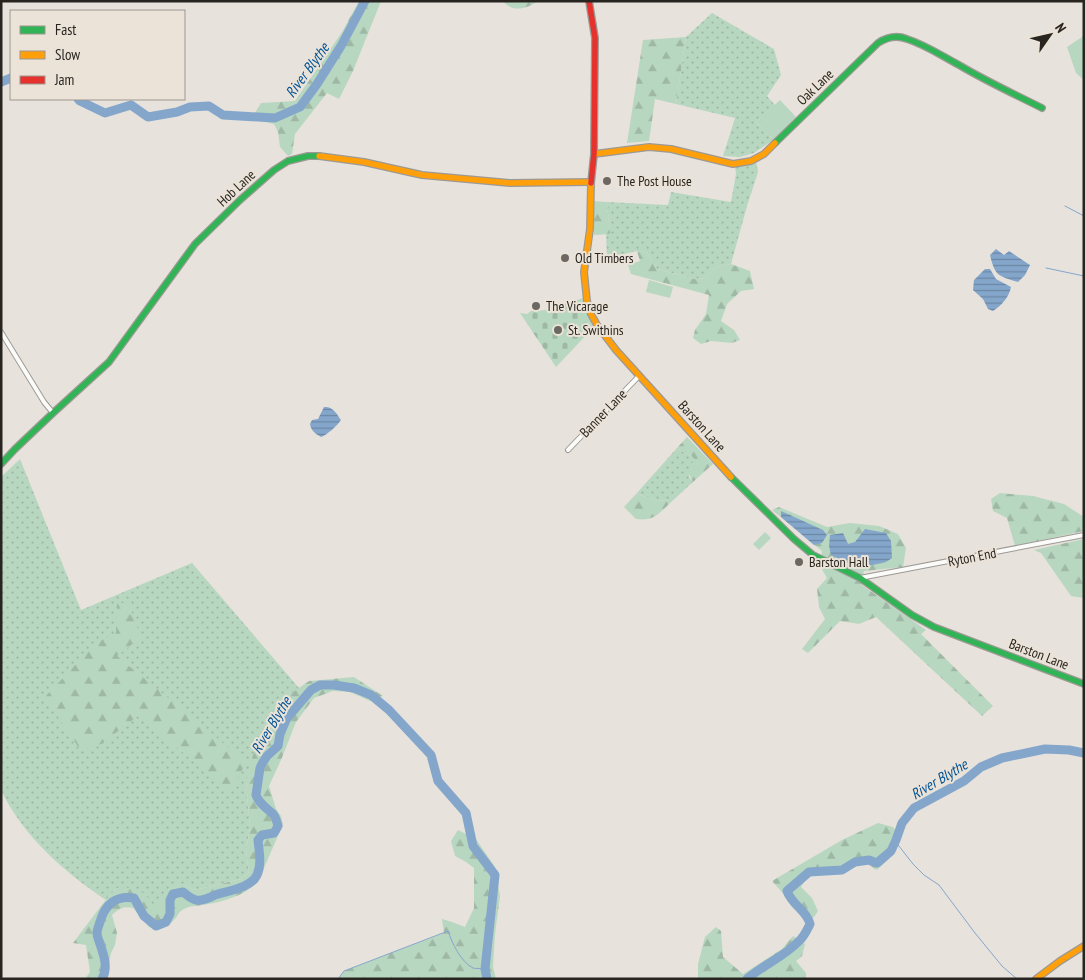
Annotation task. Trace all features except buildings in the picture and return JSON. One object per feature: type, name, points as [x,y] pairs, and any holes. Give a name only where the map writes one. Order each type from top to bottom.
[{"type":"street","name":"Barston Lane","points":[[588,1],[594,38],[594,154],[591,182],[590,230],[584,272],[587,301],[597,325],[616,350],[739,486],[794,539],[814,555],[860,578],[912,615],[934,627],[1084,684]]},
{"type":"street","name":"Oak Lane","points":[[594,154],[649,147],[671,149],[733,164],[751,161],[764,154],[878,43],[886,38],[894,37],[906,38],[936,50],[960,66],[1042,108]]},
{"type":"street","name":"Hob Lane","points":[[1,464],[109,362],[158,292],[195,244],[260,182],[288,161],[308,156],[317,156],[364,162],[422,175],[510,183],[591,182]]},
{"type":"street","points":[[1,332],[44,402],[53,413]]},
{"type":"street","name":"Banner Lane","points":[[568,450],[639,376]]},
{"type":"street","name":"Ryton End","points":[[860,578],[1084,534]]},
{"type":"street","points":[[1036,979],[1084,946]]},
{"type":"green space","points":[[359,1],[381,1],[353,71],[339,99],[327,93],[295,134],[292,154],[288,156],[280,147],[278,132],[274,124],[260,121],[253,116],[261,103],[295,101],[342,32]]},
{"type":"green space","points":[[503,1],[538,1],[524,8],[515,8]]},
{"type":"green space","points":[[712,13],[774,49],[781,75],[767,96],[775,105],[756,122],[773,140],[754,153],[740,157],[723,156],[735,118],[676,104],[686,37]]},
{"type":"green space","points":[[1084,34],[1084,80],[1076,73],[1067,47]]},
{"type":"green space","points":[[686,37],[676,104],[655,99],[649,141],[627,143],[643,40]]},
{"type":"green space","points":[[780,100],[796,117],[773,140],[756,122]]},
{"type":"green space","points":[[756,161],[758,172],[731,264],[716,267],[705,278],[694,279],[657,269],[647,252],[637,251],[607,258],[606,234],[610,234],[607,202],[668,205],[671,192],[731,202],[736,174],[735,166]]},
{"type":"green space","points":[[593,201],[607,202],[610,234],[594,235]]},
{"type":"green space","points":[[637,251],[647,252],[657,269],[694,279],[705,278],[716,267],[731,264],[750,271],[754,289],[741,291],[727,304],[721,321],[734,330],[740,340],[732,343],[711,341],[701,344],[693,338],[695,330],[706,314],[709,295],[631,274],[628,265],[640,261]]},
{"type":"green space","points":[[649,280],[673,287],[670,298],[646,292]]},
{"type":"green space","points":[[583,298],[593,328],[556,367],[520,313],[527,314],[531,311],[546,310]]},
{"type":"green space","points":[[687,437],[713,464],[693,482],[690,468],[694,459],[691,455],[677,448]]},
{"type":"green space","points":[[677,448],[691,455],[694,459],[689,477],[693,482],[670,503],[667,500],[660,501],[636,494]]},
{"type":"green space","points":[[20,459],[81,610],[192,563],[299,688],[290,694],[246,781],[250,828],[246,852],[249,872],[241,879],[195,890],[184,885],[155,907],[117,888],[106,900],[46,852],[21,823],[1,790],[1,477]]},
{"type":"green space","points":[[1000,493],[1033,496],[1064,504],[1084,517],[1084,531],[1015,546],[1007,518],[993,511],[991,499]]},
{"type":"green space","points":[[636,494],[660,501],[667,500],[670,503],[651,518],[636,519],[624,507]]},
{"type":"green space","points":[[779,507],[827,527],[850,523],[879,526],[898,534],[906,548],[903,567],[864,571],[862,585],[926,630],[921,634],[993,706],[982,716],[876,617],[859,624],[840,621],[808,653],[802,649],[825,619],[819,607],[817,589],[827,578],[819,564],[821,564],[822,551],[772,510]]},
{"type":"green space","points":[[765,532],[771,538],[759,550],[753,544]]},
{"type":"green space","points":[[1084,539],[1084,598],[1071,596],[1041,553],[1034,550]]},
{"type":"green space","points":[[127,602],[136,622],[140,638],[117,656],[246,762],[231,792],[138,716],[101,744],[81,751],[45,697],[97,642],[116,633],[117,604]]},
{"type":"green space","points":[[354,677],[383,696],[370,701],[350,692],[333,691],[314,698],[296,722],[269,786],[283,824],[258,882],[235,897],[184,909],[171,923],[162,927],[149,927],[133,908],[124,907],[120,909],[112,915],[117,933],[104,979],[85,979],[90,972],[86,945],[73,943],[117,888],[125,887],[144,893],[155,907],[172,884],[184,885],[195,890],[241,879],[249,872],[246,852],[250,828],[246,781],[253,755],[290,694],[309,681]]},
{"type":"green space","points":[[878,823],[893,827],[901,838],[888,860],[877,870],[859,859],[848,863],[842,870],[809,873],[801,887],[812,898],[818,911],[814,917],[806,919],[772,881],[842,840]]},
{"type":"green space","points":[[458,830],[476,839],[495,867],[500,896],[493,967],[496,979],[338,979],[344,971],[444,933],[442,919],[465,927],[474,908],[474,868],[455,856],[451,841]]},
{"type":"green space","points":[[716,927],[721,931],[723,957],[743,974],[782,949],[793,936],[805,944],[802,956],[796,961],[806,973],[806,979],[698,979],[698,964],[705,937]]},
{"type":"water","points":[[996,249],[1004,255],[1009,251],[1030,265],[1025,275],[1018,282],[998,274],[996,271],[990,255]]},
{"type":"water","points":[[985,269],[990,269],[996,279],[1011,287],[1005,300],[993,311],[988,309],[983,299],[973,290],[974,280]]},
{"type":"water","points":[[324,407],[332,409],[341,420],[332,430],[321,437],[313,430],[310,424],[312,420],[318,419]]},
{"type":"water","points":[[781,511],[823,530],[827,535],[822,543],[814,545],[781,517]]},
{"type":"water","points":[[865,529],[886,533],[891,541],[892,558],[881,563],[858,565],[848,563],[831,555],[829,546],[830,535],[843,533],[848,544],[855,542]]},
{"type":"waterway","name":"River Blythe","points":[[79,100],[105,113],[131,105],[148,117],[177,112],[190,107],[209,106],[223,115],[275,118],[300,107],[341,46],[365,1]]},
{"type":"waterway","name":"River Blythe","points":[[1,82],[10,78]]},
{"type":"waterway","points":[[1065,206],[1084,216]]},
{"type":"waterway","points":[[1046,268],[1084,276]]},
{"type":"waterway","name":"River Blythe","points":[[102,979],[105,970],[104,955],[97,932],[102,916],[112,902],[122,898],[134,898],[144,916],[156,926],[166,922],[170,914],[170,900],[173,894],[183,892],[194,899],[204,900],[244,886],[250,883],[257,875],[260,858],[258,840],[262,835],[274,833],[278,826],[274,815],[261,803],[256,795],[260,768],[267,756],[278,746],[280,734],[287,718],[311,690],[320,685],[354,688],[371,695],[389,710],[431,755],[438,781],[466,813],[473,846],[495,875],[485,969],[487,979]]},
{"type":"waterway","name":"River Blythe","points":[[747,979],[787,952],[805,933],[810,924],[808,919],[787,891],[809,872],[842,870],[855,862],[869,860],[877,863],[891,851],[902,823],[914,808],[964,781],[981,767],[1002,758],[1045,749],[1084,753]]},
{"type":"waterway","points":[[895,841],[913,864],[924,875],[939,885],[1002,966],[1017,979]]},
{"type":"waterway","points":[[338,979],[344,971],[448,931],[461,957],[473,968],[485,969]]},
{"type":"traffic: fast","points":[[775,143],[878,43],[892,37],[900,37],[921,44],[1042,108]]},
{"type":"traffic: fast","points":[[1,464],[109,362],[195,244],[240,200],[274,170],[288,161],[308,156],[319,156]]},
{"type":"traffic: fast","points":[[731,477],[794,539],[813,555],[860,578],[912,615],[934,627],[1084,684]]},
{"type":"traffic: slow","points":[[594,154],[649,147],[671,149],[733,164],[751,161],[764,154],[775,143]]},
{"type":"traffic: slow","points":[[319,156],[364,162],[422,175],[510,183],[591,182]]},
{"type":"traffic: slow","points":[[591,183],[590,229],[584,272],[587,301],[591,314],[616,350],[731,477]]},
{"type":"traffic: slow","points":[[1036,979],[1084,946]]},
{"type":"traffic: jam","points":[[589,1],[595,38],[594,154],[591,183]]},
{"type":"place","name":"The Post House","points":[[607,181]]},
{"type":"place","name":"Old Timbers","points":[[565,258]]},
{"type":"place","name":"The Vicarage","points":[[536,306]]},
{"type":"place","name":"St. Swithins","points":[[558,330]]},
{"type":"place","name":"Barston Hall","points":[[799,562]]}]
